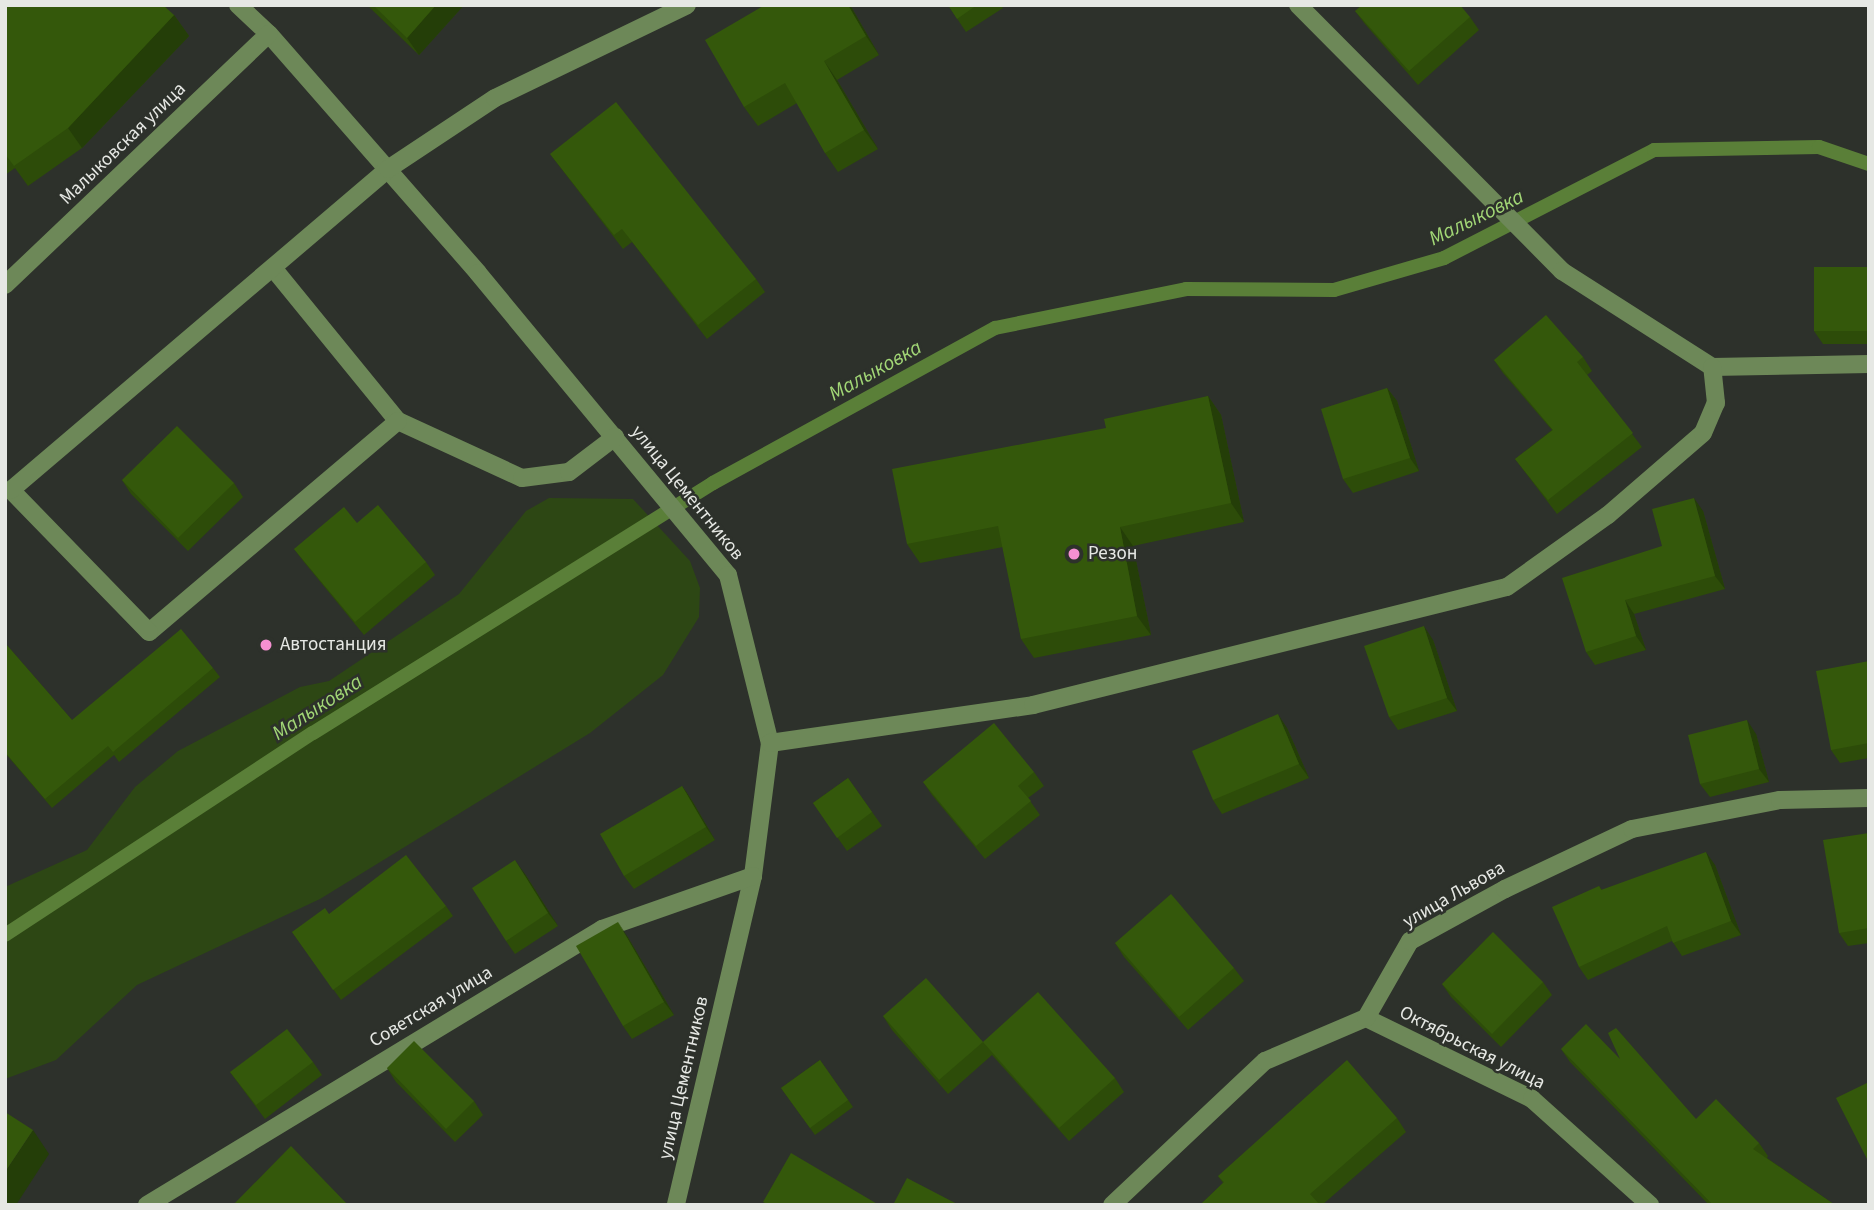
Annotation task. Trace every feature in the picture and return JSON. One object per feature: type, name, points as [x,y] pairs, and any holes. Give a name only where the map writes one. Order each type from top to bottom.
[{"type":"street","name":"улица Цементников","points":[[237,5],[269,34],[388,169],[648,474],[728,575],[770,743],[752,876],[676,1205]]},
{"type":"street","points":[[398,421],[149,632],[11,490],[388,169],[495,97],[687,5]]},
{"type":"street","points":[[1298,5],[1562,271],[1712,367],[1869,364]]},
{"type":"street","name":"Малыковская улица","points":[[5,285],[269,34]]},
{"type":"street","points":[[273,268],[398,421],[523,478],[569,472],[615,437]]},
{"type":"street","points":[[770,743],[1033,705],[1507,587],[1608,515],[1703,433],[1716,403],[1712,367]]},
{"type":"street","name":"улица Львова","points":[[1366,1018],[1410,941],[1505,889],[1632,830],[1780,800],[1869,798]]},
{"type":"street","name":"Советская улица","points":[[147,1205],[602,929],[752,876]]},
{"type":"street","points":[[1112,1205],[1265,1061],[1366,1018]]},
{"type":"street","name":"Октябрьская улица","points":[[1366,1018],[1532,1099],[1650,1205]]},
{"type":"green space","points":[[549,498],[633,499],[690,561],[700,588],[699,617],[663,675],[590,733],[320,899],[137,985],[56,1060],[5,1079],[5,887],[87,850],[135,787],[178,751],[300,687],[329,681],[459,594],[526,511]]},
{"type":"building","points":[[5,5],[163,5],[174,15],[68,128],[14,166],[5,154]]},
{"type":"building","points":[[373,5],[436,5],[407,38]]},
{"type":"building","points":[[765,5],[848,5],[866,36],[824,61],[864,130],[825,153],[785,83],[744,107],[705,40]]},
{"type":"building","points":[[948,5],[977,5],[957,19]]},
{"type":"building","points":[[1362,5],[1460,5],[1470,17],[1409,71],[1355,11]]},
{"type":"building","points":[[616,102],[756,279],[698,325],[622,229],[614,235],[550,154]]},
{"type":"building","points":[[1814,267],[1869,267],[1869,331],[1814,331]]},
{"type":"building","points":[[1546,315],[1583,357],[1577,362],[1633,433],[1548,500],[1515,459],[1553,430],[1494,360]]},
{"type":"building","points":[[1387,388],[1410,458],[1343,479],[1321,409]]},
{"type":"building","points":[[1208,396],[1231,503],[1120,527],[1137,616],[1021,639],[998,526],[907,544],[892,469],[1106,428],[1104,419]]},
{"type":"building","points":[[177,426],[234,483],[178,538],[122,480]]},
{"type":"building","points":[[1694,498],[1715,576],[1625,600],[1636,636],[1586,652],[1562,578],[1662,546],[1652,509]]},
{"type":"building","points":[[378,505],[426,562],[355,622],[294,549],[344,507],[357,523]]},
{"type":"building","points":[[1424,626],[1447,698],[1389,717],[1364,646]]},
{"type":"building","points":[[181,629],[213,668],[113,752],[108,746],[45,799],[5,752],[5,643],[72,720]]},
{"type":"building","points":[[1869,661],[1869,743],[1831,750],[1816,671]]},
{"type":"building","points":[[1278,714],[1299,764],[1213,800],[1192,751]]},
{"type":"building","points":[[1747,720],[1759,769],[1700,784],[1688,735]]},
{"type":"building","points":[[994,723],[1034,772],[1018,786],[1031,801],[976,846],[923,782]]},
{"type":"building","points":[[848,778],[872,812],[837,838],[813,803]]},
{"type":"building","points":[[682,786],[706,827],[624,876],[600,834]]},
{"type":"building","points":[[1869,833],[1869,928],[1839,933],[1823,840]]},
{"type":"building","points":[[1706,852],[1731,921],[1673,943],[1667,926],[1579,967],[1552,907],[1599,886],[1601,890]]},
{"type":"building","points":[[406,855],[446,906],[333,990],[292,932],[325,908],[329,914]]},
{"type":"building","points":[[515,860],[548,913],[506,941],[472,888]]},
{"type":"building","points":[[1171,894],[1234,968],[1179,1017],[1115,943]]},
{"type":"building","points":[[618,922],[664,1002],[623,1026],[576,946]]},
{"type":"building","points":[[1493,932],[1543,982],[1492,1034],[1442,984]]},
{"type":"building","points":[[926,978],[983,1042],[939,1080],[883,1016]]},
{"type":"building","points":[[1038,992],[1115,1078],[1059,1128],[983,1042]]},
{"type":"building","points":[[1586,1024],[1620,1059],[1608,1033],[1616,1028],[1696,1119],[1716,1099],[1759,1143],[1753,1149],[1835,1205],[1713,1205],[1561,1049]]},
{"type":"building","points":[[287,1029],[313,1062],[256,1105],[230,1072]]},
{"type":"building","points":[[414,1041],[474,1101],[446,1129],[387,1068]]},
{"type":"building","points":[[820,1060],[848,1100],[810,1128],[781,1088]]},
{"type":"building","points":[[1347,1060],[1397,1118],[1310,1194],[1320,1205],[1200,1205],[1224,1182],[1218,1176]]},
{"type":"building","points":[[1869,1082],[1869,1163],[1836,1098]]},
{"type":"building","points":[[5,1112],[33,1130],[5,1172]]},
{"type":"building","points":[[291,1146],[348,1205],[233,1205]]},
{"type":"building","points":[[791,1153],[879,1205],[769,1205],[763,1202]]},
{"type":"building","points":[[907,1178],[959,1205],[893,1205]]},
{"type":"waterway","name":"Малыковка","points":[[5,935],[313,733],[713,483],[995,328],[1186,289],[1334,290],[1444,258],[1654,150],[1819,147],[1869,164]]},
{"type":"place","name":"Резон","points":[[1074,554]]},
{"type":"place","name":"Автостанция","points":[[266,645]]}]
